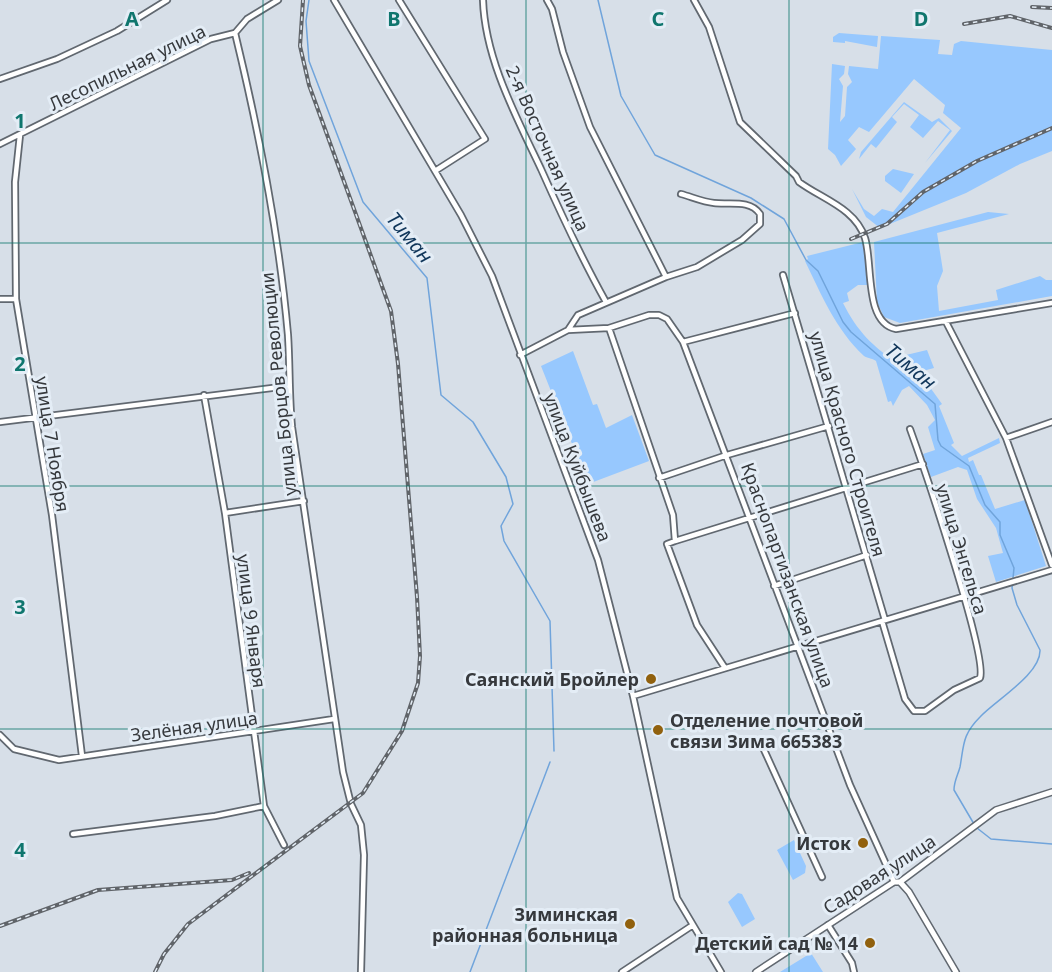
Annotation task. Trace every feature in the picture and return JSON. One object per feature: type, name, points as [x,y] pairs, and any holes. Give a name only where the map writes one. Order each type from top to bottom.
[{"type":"street","points":[[0,79],[57,59],[117,31],[167,0]]},
{"type":"street","points":[[235,33],[247,19],[278,0]]},
{"type":"street","name":"улица Куйбышева","points":[[334,0],[435,171],[492,276],[598,560],[633,696],[677,898],[721,972]]},
{"type":"street","points":[[399,0],[485,140],[435,171]]},
{"type":"street","name":"2-я Восточная улица","points":[[483,0],[486,33],[517,118],[589,273],[606,302]]},
{"type":"street","points":[[546,0],[552,9],[563,52],[590,127],[666,277]]},
{"type":"street","points":[[694,0],[709,27],[740,122],[796,176],[799,182],[847,211],[859,224],[865,239],[876,311],[882,324],[896,329],[1052,303]]},
{"type":"street","name":"Лесопильная улица","points":[[0,144],[211,39],[235,33]]},
{"type":"street","name":"улица Борцов Революции","points":[[235,33],[262,156],[288,337],[288,386],[334,719],[351,804],[361,825],[364,855],[361,972]]},
{"type":"street","name":"улица 7 Ноября","points":[[20,135],[15,182],[16,299],[52,515],[82,756]]},
{"type":"street","points":[[567,330],[578,315],[706,262],[755,231],[760,222],[760,214],[753,207],[739,203],[712,203],[681,194]]},
{"type":"street","name":"улица Красного Строителя","points":[[783,275],[848,488],[908,706],[914,711],[925,711]]},
{"type":"street","points":[[0,299],[16,299]]},
{"type":"street","points":[[683,342],[795,313]]},
{"type":"street","name":"Краснопартизанская улица","points":[[609,328],[649,315],[663,316],[683,342],[850,785],[897,882],[909,892],[956,972]]},
{"type":"street","points":[[946,322],[1006,438],[1052,565]]},
{"type":"street","points":[[520,355],[567,330],[609,328],[673,515],[675,541]]},
{"type":"street","points":[[0,422],[288,386]]},
{"type":"street","name":"улица 9 Января","points":[[204,395],[225,513],[252,731],[264,806],[284,845]]},
{"type":"street","points":[[1006,438],[1052,422]]},
{"type":"street","points":[[659,478],[727,455],[829,426]]},
{"type":"street","name":"улица Энгельса","points":[[910,429],[963,595],[981,666],[980,678],[954,690],[925,711]]},
{"type":"street","points":[[725,668],[697,625],[667,544],[923,464]]},
{"type":"street","points":[[225,513],[304,501]]},
{"type":"street","points":[[774,586],[867,555]]},
{"type":"street","points":[[633,696],[1052,570]]},
{"type":"street","name":"Зелёная улица","points":[[0,735],[14,749],[39,757],[59,760],[334,719]]},
{"type":"street","points":[[760,741],[822,877]]},
{"type":"street","name":"Садовая улица","points":[[756,972],[897,882],[968,833],[996,810],[1052,792]]},
{"type":"street","points":[[73,834],[215,816],[264,806]]},
{"type":"street","points":[[622,972],[693,925]]},
{"type":"street","points":[[828,925],[852,963],[854,972]]},
{"type":"shaded area","points":[[839,33],[878,36],[877,47],[845,41],[845,43],[833,42],[833,37]]},
{"type":"shaded area","points":[[881,36],[940,40],[938,54],[952,55],[954,44],[961,41],[1052,50],[1052,151],[1020,164],[966,193],[880,228],[866,217],[852,189],[864,209],[874,216],[882,209],[893,212],[961,128],[943,113],[945,105],[914,79],[869,132],[859,127],[848,140],[856,149],[841,166],[835,155],[828,149],[832,64],[845,66],[844,74],[839,79],[843,86],[840,122],[845,116],[847,87],[852,82],[848,74],[849,66],[878,69]]},
{"type":"shaded area","points":[[904,102],[932,122],[939,118],[952,131],[925,163],[950,130],[938,121],[923,138],[910,127],[919,115],[904,104],[892,117],[897,122],[876,148],[871,144],[859,159],[861,152]]},
{"type":"shaded area","points":[[893,169],[914,174],[901,193],[885,181],[885,176]]},
{"type":"shaded area","points":[[988,212],[1009,214],[937,233],[943,271],[937,286],[939,311],[998,300],[996,290],[1040,276],[1046,280],[1052,280],[1052,296],[900,323],[884,317],[877,302],[874,242]]},
{"type":"shaded area","points":[[863,242],[868,285],[858,285],[847,293],[849,301],[843,303],[848,313],[866,338],[899,364],[908,362],[906,355],[927,350],[934,368],[919,372],[942,404],[939,406],[954,443],[951,445],[962,456],[999,438],[1000,443],[968,458],[969,462],[973,460],[995,509],[1025,500],[1046,566],[996,582],[988,556],[1003,553],[996,528],[977,499],[967,470],[958,467],[931,477],[923,454],[935,450],[928,427],[935,420],[927,405],[909,386],[902,390],[893,406],[891,401],[888,402],[876,361],[864,356],[854,346],[830,311],[805,261],[808,259],[807,256]]},
{"type":"shaded area","points":[[573,351],[593,405],[597,404],[606,428],[632,415],[649,461],[588,484],[541,366]]},
{"type":"shaded area","points":[[794,840],[806,866],[805,873],[793,880],[777,850]]},
{"type":"shaded area","points":[[738,893],[742,894],[755,919],[742,927],[728,902]]},
{"type":"shaded area","points":[[811,953],[823,972],[780,972]]},
{"type":"waterway","name":"Тиман","points":[[309,0],[306,21],[309,61],[363,202],[427,278],[441,395],[473,422],[506,477],[513,504],[501,526],[504,541],[550,621],[554,751]]},
{"type":"waterway","name":"Тиман","points":[[598,0],[621,96],[655,155],[751,198],[784,219],[806,260],[818,271],[843,322],[851,332],[935,404],[938,440],[941,446],[969,466],[985,505],[1000,522],[1000,535],[1014,568],[1012,588],[1017,605],[1040,650],[1038,659],[1026,677],[987,710],[974,723],[967,735],[954,790],[974,824]]},
{"type":"waterway","points":[[470,972],[550,762]]},
{"type":"waterway","name":"Тиман","points":[[977,828],[991,839],[1052,844]]},
{"type":"railway","points":[[155,972],[164,954],[188,924],[363,793],[402,731],[418,683],[420,656],[417,597],[398,364],[391,311],[309,85],[300,46],[303,0]]},
{"type":"railway","points":[[1032,7],[1052,8]]},
{"type":"railway","points":[[964,24],[1010,16],[1052,28]]},
{"type":"railway","points":[[851,239],[887,224],[923,192],[977,161],[1052,128]]},
{"type":"railway","points":[[0,926],[98,890],[232,880],[249,873]]},
{"type":"place","name":"Саянский Бройлер","points":[[651,679]]},
{"type":"place","name":"Отделение почтовой связи Зима 665383","points":[[658,730]]},
{"type":"place","name":"Исток","points":[[863,843]]},
{"type":"place","name":"Зиминская районная больница","points":[[630,924]]},
{"type":"place","name":"Детский сад № 14","points":[[870,943]]}]
